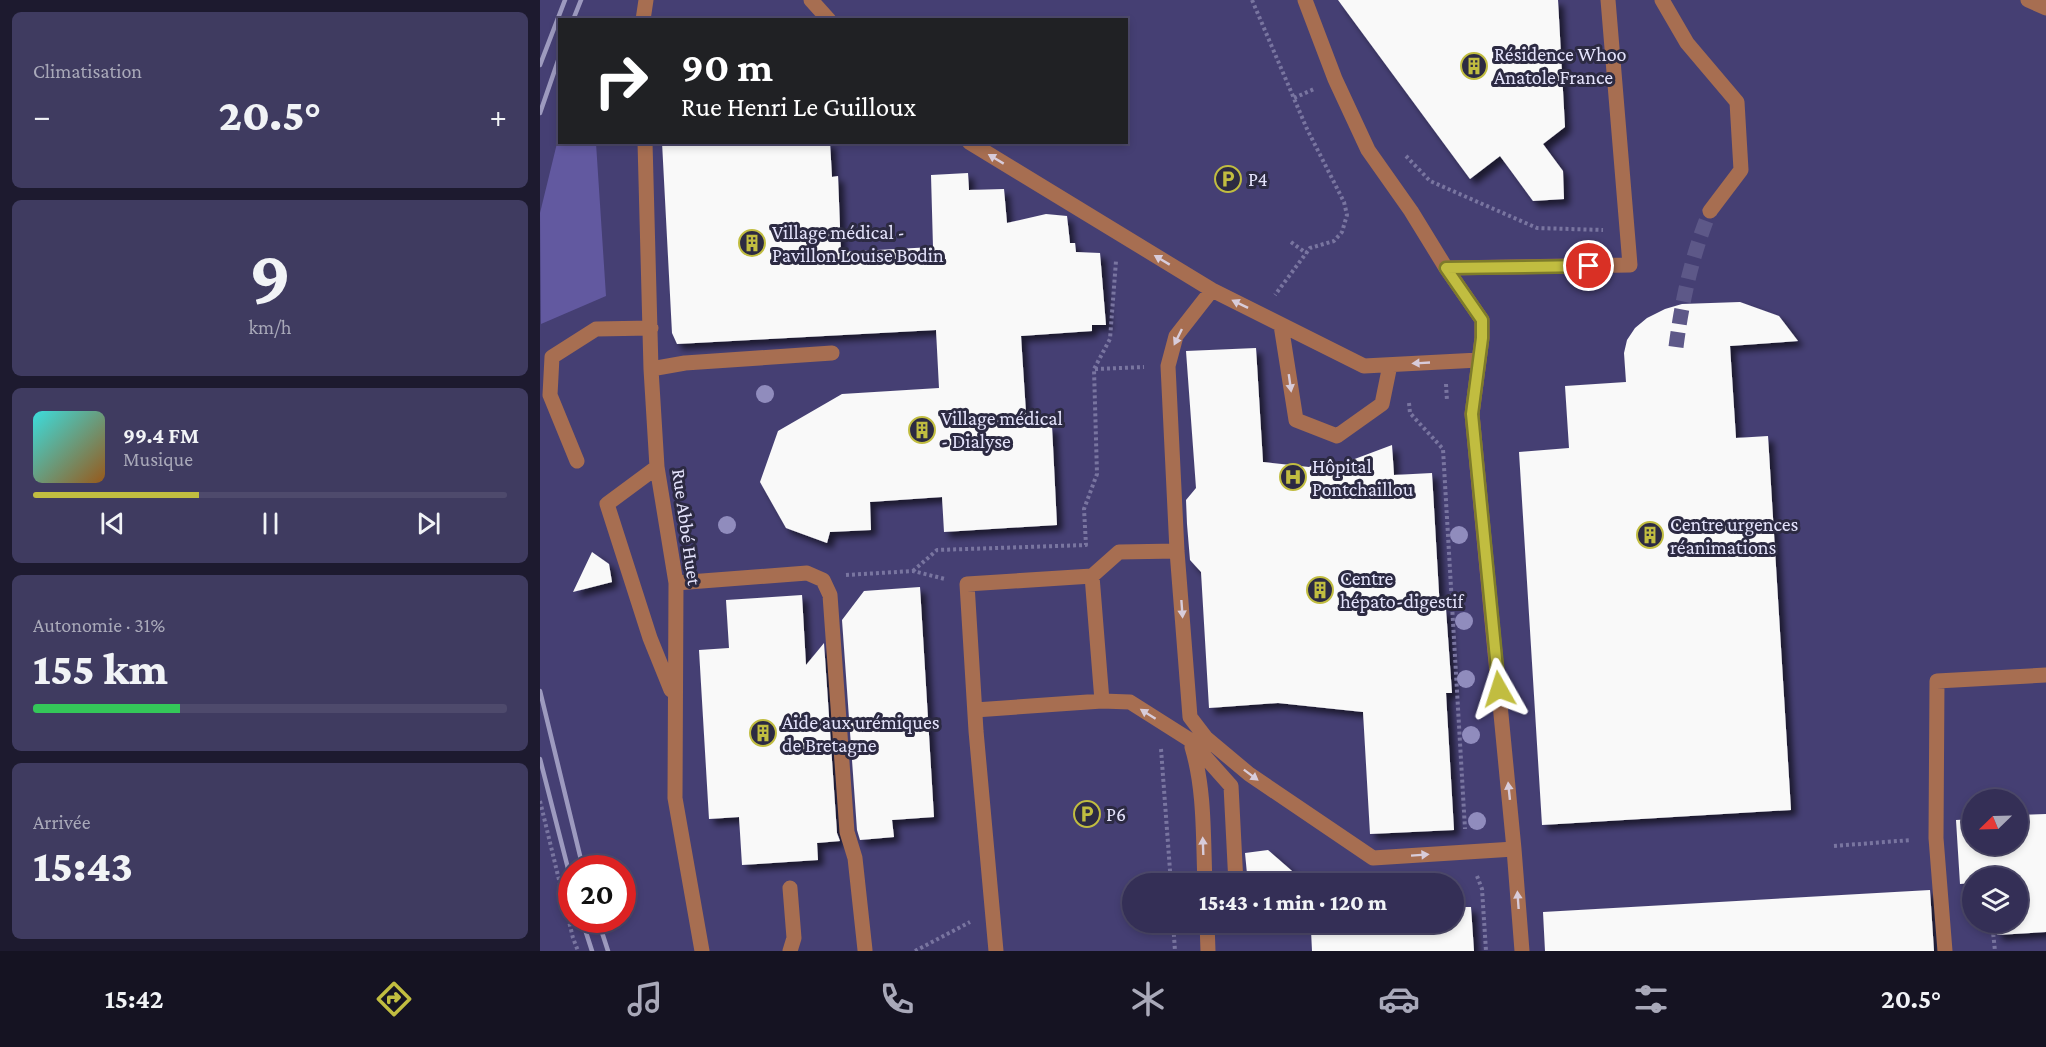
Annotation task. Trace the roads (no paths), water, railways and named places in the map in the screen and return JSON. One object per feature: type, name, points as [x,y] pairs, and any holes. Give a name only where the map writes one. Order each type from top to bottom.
[{"type":"street","points":[[643,18],[646,0]]},
{"type":"street","points":[[811,0],[827,18]]},
{"type":"street","points":[[1305,0],[1335,79],[1368,150],[1482,320],[1472,414],[1514,849],[1521,951]]},
{"type":"street","points":[[1446,268],[1630,265],[1608,0]]},
{"type":"street","points":[[1662,0],[1687,43],[1737,102],[1741,170],[1710,211]]},
{"type":"street","points":[[2028,0],[2046,8]]},
{"type":"street","name":"Rue Abbé Huet","points":[[645,144],[651,369],[657,467],[676,583],[675,798],[702,951]]},
{"type":"street","points":[[972,144],[1212,290],[1364,366],[1479,360]]},
{"type":"street","points":[[1212,290],[1176,336],[1168,366],[1177,551],[1190,717],[1206,738],[1249,774],[1373,858],[1514,849]]},
{"type":"street","points":[[1281,325],[1296,420],[1337,436],[1382,404],[1390,364]]},
{"type":"street","points":[[577,461],[549,395],[552,357],[596,330],[651,328]]},
{"type":"street","points":[[651,369],[685,363],[832,352]]},
{"type":"street","points":[[657,467],[607,504],[650,638],[674,698]]},
{"type":"street","points":[[996,951],[966,584],[1092,576],[1119,552],[1177,551]]},
{"type":"street","points":[[676,583],[807,573],[823,580],[830,595],[847,832],[855,858],[865,951]]},
{"type":"street","points":[[1092,576],[1102,701]]},
{"type":"street","points":[[1945,951],[1936,838],[1936,681],[2046,675]]},
{"type":"street","points":[[975,710],[1102,701],[1130,702],[1190,740],[1231,786],[1235,873]]},
{"type":"street","points":[[1190,740],[1197,764],[1202,808],[1205,873]]},
{"type":"street","points":[[790,888],[794,938],[790,951]]},
{"type":"street","points":[[1207,933],[1208,951]]},
{"type":"tunnel","points":[[1676,347],[1688,278],[1710,211]]},
{"type":"railway","points":[[558,18],[565,0]]},
{"type":"railway","points":[[574,18],[581,0]]},
{"type":"railway","points":[[540,65],[558,18]]},
{"type":"railway","points":[[540,113],[558,61]]},
{"type":"railway","points":[[540,691],[580,855]]},
{"type":"railway","points":[[540,759],[565,855]]},
{"type":"railway","points":[[586,933],[592,951]]},
{"type":"railway","points":[[602,933],[608,951]]},
{"type":"place","name":"Résidence Whoo Anatole France","points":[[1474,66]]},
{"type":"place","name":"P4","points":[[1228,179]]},
{"type":"place","name":"Village médical - Pavillon Louise Bodin","points":[[752,243]]},
{"type":"place","name":"Village médical - Dialyse","points":[[922,430]]},
{"type":"place","name":"Hôpital Pontchaillou","points":[[1293,477]]},
{"type":"place","name":"Centre urgences réanimations","points":[[1650,535]]},
{"type":"place","name":"Centre hépato-digestif","points":[[1320,590]]},
{"type":"place","name":"Aide aux urémiques de Bretagne","points":[[763,733]]},
{"type":"place","name":"P6","points":[[1087,814]]}]
